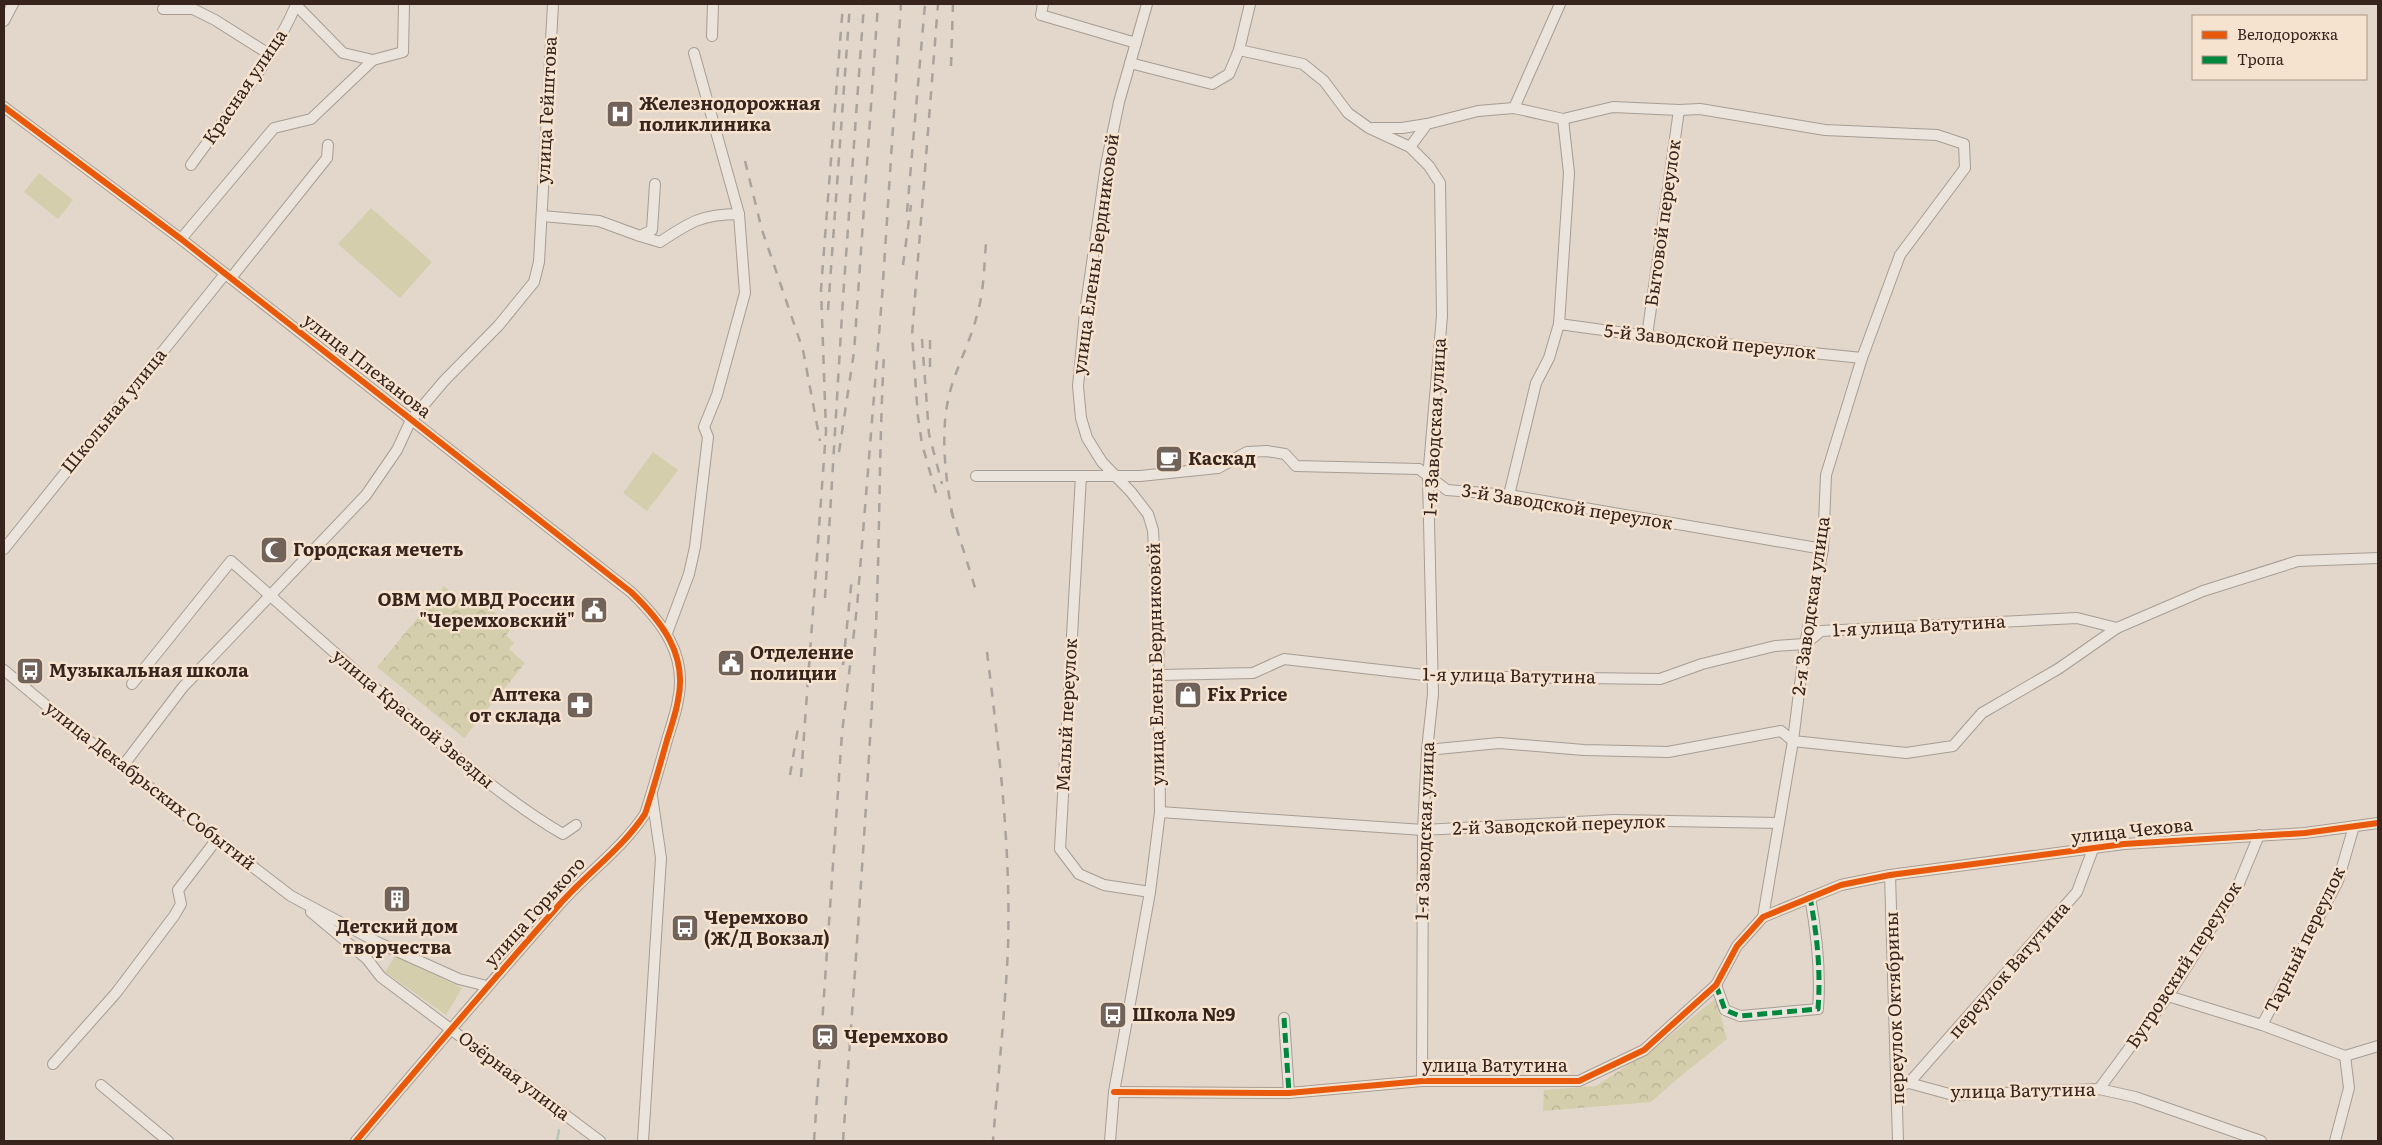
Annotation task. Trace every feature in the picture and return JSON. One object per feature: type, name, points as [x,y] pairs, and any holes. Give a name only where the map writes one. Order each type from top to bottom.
[{"type":"street","points":[[4,21],[14,4]]},
{"type":"street","name":"Красная улица","points":[[192,165],[286,28],[296,4],[343,53],[372,60],[403,52],[404,4]]},
{"type":"street","name":"улица Гейштова","points":[[411,420],[444,381],[499,325],[534,282],[538,262],[542,216],[553,4]]},
{"type":"street","points":[[712,36],[713,4]]},
{"type":"street","points":[[1043,4],[1041,15],[1136,43]]},
{"type":"street","name":"улица Елены Бердниковой","points":[[1110,1141],[1114,1092],[1150,892],[1160,812],[1160,675],[1153,530],[1148,514],[1132,492],[1102,462],[1088,438],[1080,418],[1078,386],[1085,312],[1106,165],[1119,102],[1147,4]]},
{"type":"street","points":[[1130,63],[1212,84],[1229,74],[1239,50],[1250,4]]},
{"type":"street","points":[[1514,108],[1560,4]]},
{"type":"street","points":[[163,8],[193,9],[215,20],[269,54]]},
{"type":"street","name":"1-я Заводская улица","points":[[1239,50],[1303,64],[1324,81],[1348,113],[1369,128],[1410,147],[1429,166],[1440,183],[1442,316],[1428,478],[1433,676],[1423,830],[1422,1081]]},
{"type":"street","points":[[667,633],[689,574],[695,547],[708,437],[704,427],[717,395],[745,293],[739,214],[694,53]]},
{"type":"street","points":[[181,239],[274,128],[311,119],[372,60]]},
{"type":"street","name":"улица Плеханова","points":[[4,107],[181,239],[631,592],[655,616],[667,633],[675,653],[679,675]]},
{"type":"street","points":[[1369,128],[1402,128],[1478,111],[1514,108],[1563,119],[1614,107],[1679,110]]},
{"type":"street","name":"2-я Заводская улица","points":[[1679,110],[1700,109],[1825,130],[1937,135],[1964,144],[1964,168],[1900,255],[1862,358],[1826,475],[1822,549],[1805,644],[1793,741],[1763,917]]},
{"type":"street","name":"Бытовой переулок","points":[[1647,336],[1679,110]]},
{"type":"street","points":[[1509,495],[1536,383],[1549,358],[1559,324],[1569,172],[1563,119]]},
{"type":"street","points":[[1410,147],[1426,124]]},
{"type":"street","name":"Школьная улица","points":[[4,548],[327,158],[328,146]]},
{"type":"street","points":[[640,236],[652,230],[655,184]]},
{"type":"street","points":[[542,216],[599,221],[660,242],[696,220],[717,214],[739,214]]},
{"type":"street","name":"5-й Заводской переулок","points":[[1559,324],[1647,336],[1862,358]]},
{"type":"street","points":[[122,766],[183,687],[366,495],[397,450],[411,420]]},
{"type":"street","name":"3-й Заводской переулок","points":[[976,476],[1117,476],[1218,468],[1248,452],[1267,451],[1285,454],[1296,466],[1419,469],[1428,478],[1447,490],[1509,495],[1822,549]]},
{"type":"street","name":"Малый переулок","points":[[1081,476],[1060,849],[1079,874],[1104,885],[1150,892]]},
{"type":"street","points":[[1427,750],[1499,743],[1584,750],[1668,752],[1781,731],[1793,741],[1906,753],[1953,746],[1982,713],[2058,669],[2117,628],[2203,591],[2298,561],[2378,558]]},
{"type":"street","name":"улица Красной Звезды","points":[[132,684],[231,561],[395,706],[479,776],[539,820],[563,834],[576,825]]},
{"type":"street","name":"1-я улица Ватутина","points":[[1160,675],[1253,673],[1284,659],[1433,676],[1660,679],[1702,664],[1775,646],[1805,644],[1821,631],[2077,618],[2117,628]]},
{"type":"street","name":"улица Декабрьских Событий","points":[[4,670],[122,766],[297,900],[367,959],[381,977],[452,1029]]},
{"type":"street","name":"улица Горького","points":[[356,1141],[487,986],[580,882],[634,830],[644,814],[652,793],[679,698],[679,675]]},
{"type":"street","points":[[643,1141],[661,858],[652,793]]},
{"type":"street","name":"2-й Заводской переулок","points":[[1160,812],[1423,830],[1614,820],[1779,823]]},
{"type":"street","name":"улица Чехова","points":[[1890,876],[2124,844],[2259,835],[2378,823]]},
{"type":"street","name":"Тарный переулок","points":[[2262,1026],[2338,881],[2354,826]]},
{"type":"street","name":"Бугровский переулок","points":[[2099,1088],[2168,996],[2238,886],[2259,835]]},
{"type":"street","points":[[53,1064],[116,992],[174,916],[181,904],[178,890],[217,839]]},
{"type":"street","name":"переулок Ватутина","points":[[1909,1083],[2077,892],[2093,848]]},
{"type":"street","name":"улица Ватутина","points":[[1114,1092],[1289,1093],[1422,1081],[1579,1081],[1644,1050],[1716,985],[1737,946],[1763,917],[1841,885],[1890,876]]},
{"type":"street","name":"переулок Октябрины","points":[[1890,876],[1898,1086],[1898,1141]]},
{"type":"street","points":[[1716,985],[1725,1010],[1740,1016],[1818,1009],[1820,979],[1818,941],[1810,897]]},
{"type":"street","name":"улица Декабрьских Событий","points":[[297,900],[379,943],[459,979],[487,986]]},
{"type":"street","points":[[2168,996],[2262,1026],[2345,1056],[2378,1046]]},
{"type":"street","points":[[1284,1018],[1289,1093]]},
{"type":"street","name":"Озёрная улица","points":[[452,1029],[600,1141]]},
{"type":"street","points":[[2335,1141],[2349,1088],[2345,1056]]},
{"type":"street","points":[[1898,1086],[1909,1083]]},
{"type":"street","name":"улица Ватутина","points":[[1909,1083],[1953,1095],[2099,1088],[2135,1097],[2261,1141]]},
{"type":"street","points":[[102,1085],[168,1141]]},
{"type":"green space","points":[[39,173],[73,200],[58,219],[24,192]]},
{"type":"green space","points":[[371,208],[432,262],[400,298],[338,244]]},
{"type":"green space","points":[[653,452],[678,470],[647,511],[623,493]]},
{"type":"green space","points":[[444,586],[470,608],[478,599],[513,627],[506,635],[514,643],[509,649],[525,663],[464,738],[377,667]]},
{"type":"green space","points":[[395,956],[462,988],[446,1015],[385,972]]},
{"type":"green space","points":[[1716,998],[1727,1039],[1651,1102],[1543,1111],[1544,1090],[1596,1086],[1660,1044]]},
{"type":"waterway","points":[[557,1141],[559,1130]]},
{"type":"railway","points":[[801,777],[826,431],[821,289],[843,4]]},
{"type":"railway","points":[[828,310],[850,4]]},
{"type":"railway","points":[[825,598],[843,298],[864,4]]},
{"type":"railway","points":[[839,452],[854,352],[878,4]]},
{"type":"railway","points":[[814,1141],[842,733],[857,607],[882,297],[901,4]]},
{"type":"railway","points":[[907,212],[925,4]]},
{"type":"railway","points":[[936,493],[922,444],[918,417],[912,335],[938,4]]},
{"type":"railway","points":[[951,66],[953,4]]},
{"type":"railway","points":[[745,161],[762,230],[803,350],[820,441]]},
{"type":"railway","points":[[903,265],[911,205]]},
{"type":"railway","points":[[953,517],[945,462],[945,419],[949,394],[974,327],[979,306],[986,243]]},
{"type":"railway","points":[[922,339],[929,434],[942,484]]},
{"type":"railway","points":[[930,340],[930,367]]},
{"type":"railway","points":[[843,1141],[873,689],[884,355]]},
{"type":"railway","points":[[951,510],[977,594]]},
{"type":"railway","points":[[843,665],[852,577]]},
{"type":"railway","points":[[987,652],[996,725],[1008,874],[1008,948],[993,1141]]},
{"type":"railway","points":[[790,775],[798,728]]},
{"type":"marked path","points":[[1716,985],[1725,1010],[1740,1016],[1818,1009],[1818,953],[1810,897]]},
{"type":"marked path","points":[[1284,1018],[1289,1093]]},
{"type":"cycle path","points":[[4,107],[181,239],[631,592],[662,627],[675,653],[680,683],[677,705],[645,814],[626,839],[559,905],[356,1141]]},
{"type":"cycle path","points":[[1114,1092],[1289,1093],[1422,1081],[1579,1081],[1644,1050],[1716,985],[1737,946],[1763,917],[1841,885],[1890,875],[2124,844],[2305,833],[2378,823]]},
{"type":"place","name":"Железнодорожная поликлиника","points":[[620,114]]},
{"type":"place","name":"Каскад","points":[[1169,459]]},
{"type":"place","name":"Городская мечеть","points":[[274,550]]},
{"type":"place","name":"ОВМ МО МВД России \"Черемховский\"","points":[[594,610]]},
{"type":"place","name":"Отделение полиции","points":[[731,663]]},
{"type":"place","name":"Музыкальная школа","points":[[30,671]]},
{"type":"place","name":"Fix Price","points":[[1188,695]]},
{"type":"place","name":"Аптека от склада","points":[[580,705]]},
{"type":"place","name":"Детский дом творчества","points":[[397,899]]},
{"type":"place","name":"Черемхово (Ж/Д Вокзал)","points":[[685,928]]},
{"type":"place","name":"Школа №9","points":[[1113,1015]]},
{"type":"place","name":"Черемхово","points":[[825,1037]]}]
